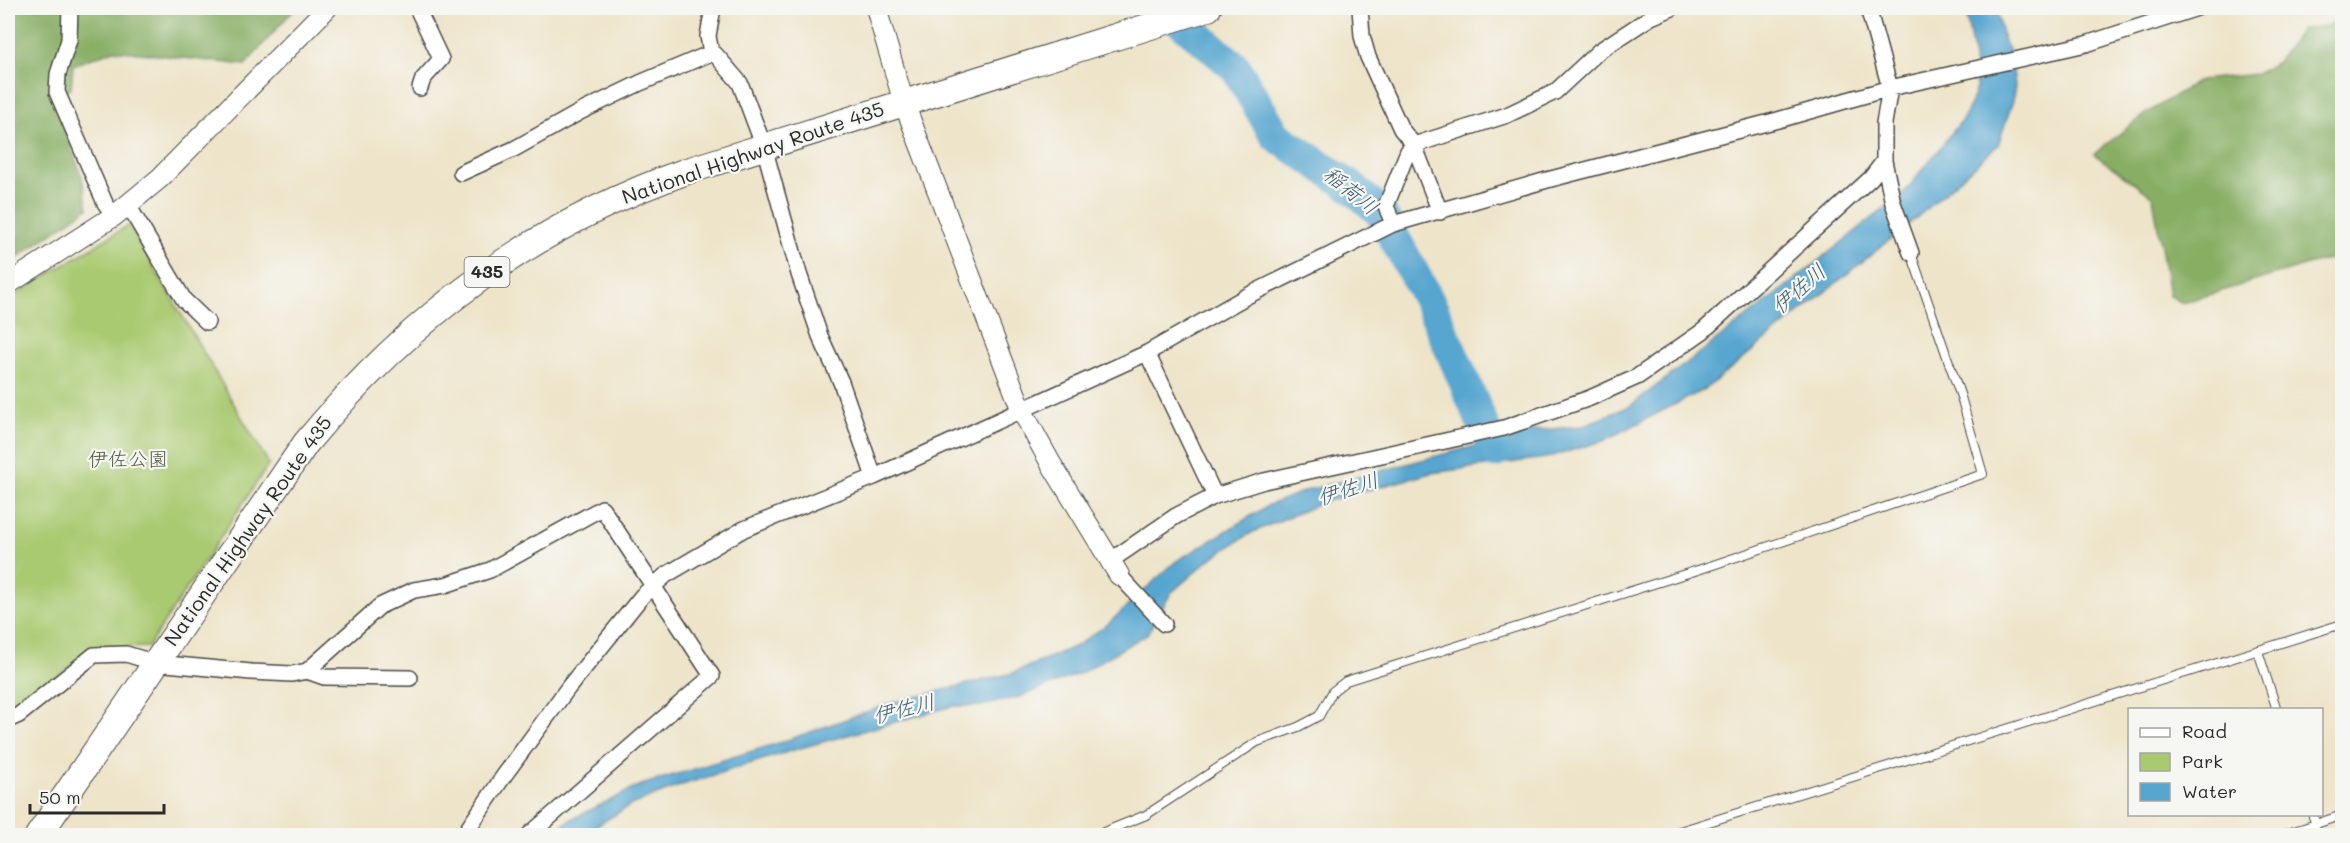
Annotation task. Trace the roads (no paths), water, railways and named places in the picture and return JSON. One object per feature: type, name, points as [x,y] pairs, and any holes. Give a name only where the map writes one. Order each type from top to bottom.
[{"type":"highway","name":"National Highway Route 435","points":[[38,836],[306,442],[376,363],[457,294],[551,232],[638,188],[1198,10]]},
{"type":"street","points":[[70,8],[69,40],[58,74],[57,92],[105,203],[121,210],[184,300],[207,322]]},
{"type":"street","points":[[8,284],[121,210],[180,158],[327,8]]},
{"type":"street","points":[[417,8],[441,59],[423,79],[420,88]]},
{"type":"street","points":[[713,8],[708,36],[711,53],[727,65],[740,83],[764,147],[799,274],[820,336],[841,382],[874,477]]},
{"type":"street","points":[[876,8],[904,103],[1023,411],[1050,462],[1115,568],[1164,624]]},
{"type":"street","points":[[1360,8],[1362,36],[1368,57],[1401,129],[1414,145],[1440,212]]},
{"type":"street","points":[[1393,224],[1386,206],[1408,151],[1414,145],[1507,115],[1555,92],[1599,51],[1651,17],[1672,8]]},
{"type":"street","points":[[1869,8],[1890,88],[1884,123],[1886,168],[1893,202],[1911,253]]},
{"type":"street","points":[[464,836],[503,777],[568,688],[603,642],[654,584],[744,530],[874,477],[1023,411],[1147,352],[1249,295],[1393,224],[1890,88],[2086,44],[2197,8]]},
{"type":"street","points":[[461,173],[514,149],[640,82],[711,53]]},
{"type":"street","points":[[1115,568],[1176,516],[1215,496],[1264,481],[1388,456],[1504,428],[1590,398],[1637,377],[1703,331],[1871,178],[1886,168]]},
{"type":"street","points":[[1147,352],[1215,496]]},
{"type":"street","points":[[8,720],[19,715],[94,655],[126,654],[156,663],[251,672],[292,674],[307,671],[380,606],[414,590],[445,585],[490,570],[602,508],[620,539],[654,584],[712,676],[528,836]]},
{"type":"street","points":[[307,671],[324,677],[410,678]]},
{"type":"lane","points":[[1094,836],[1146,815],[1257,742],[1298,727],[1319,716],[1333,691],[1346,681],[1701,569],[1983,474],[1961,397],[1911,253]]},
{"type":"lane","points":[[1664,836],[2343,624]]},
{"type":"lane","points":[[2258,651],[2276,708]]},
{"type":"lane","points":[[2279,836],[2343,815]]},
{"type":"lane","points":[[2313,816],[2316,824]]},
{"type":"water","name":"伊佐川","points":[[1965,8],[1996,8],[2004,42],[2011,55],[2015,86],[2012,103],[1998,145],[1914,220],[1705,389],[1603,441],[1546,458],[1431,473],[1327,501],[1251,533],[1210,559],[1171,593],[1147,634],[1081,673],[1019,697],[981,706],[953,706],[797,749],[682,785],[631,805],[581,835],[549,836],[570,820],[641,785],[782,742],[891,703],[1013,673],[1076,646],[1108,624],[1175,562],[1269,505],[1305,491],[1531,431],[1582,426],[1630,406],[1905,192],[1966,115],[1976,88],[1974,58]]},
{"type":"waterway","name":"稲荷川","points":[[1165,8],[1235,67],[1276,136],[1353,188],[1380,212],[1430,303],[1495,452]]},
{"type":"park label","name":"伊佐公園","points":[[128,459]]}]
